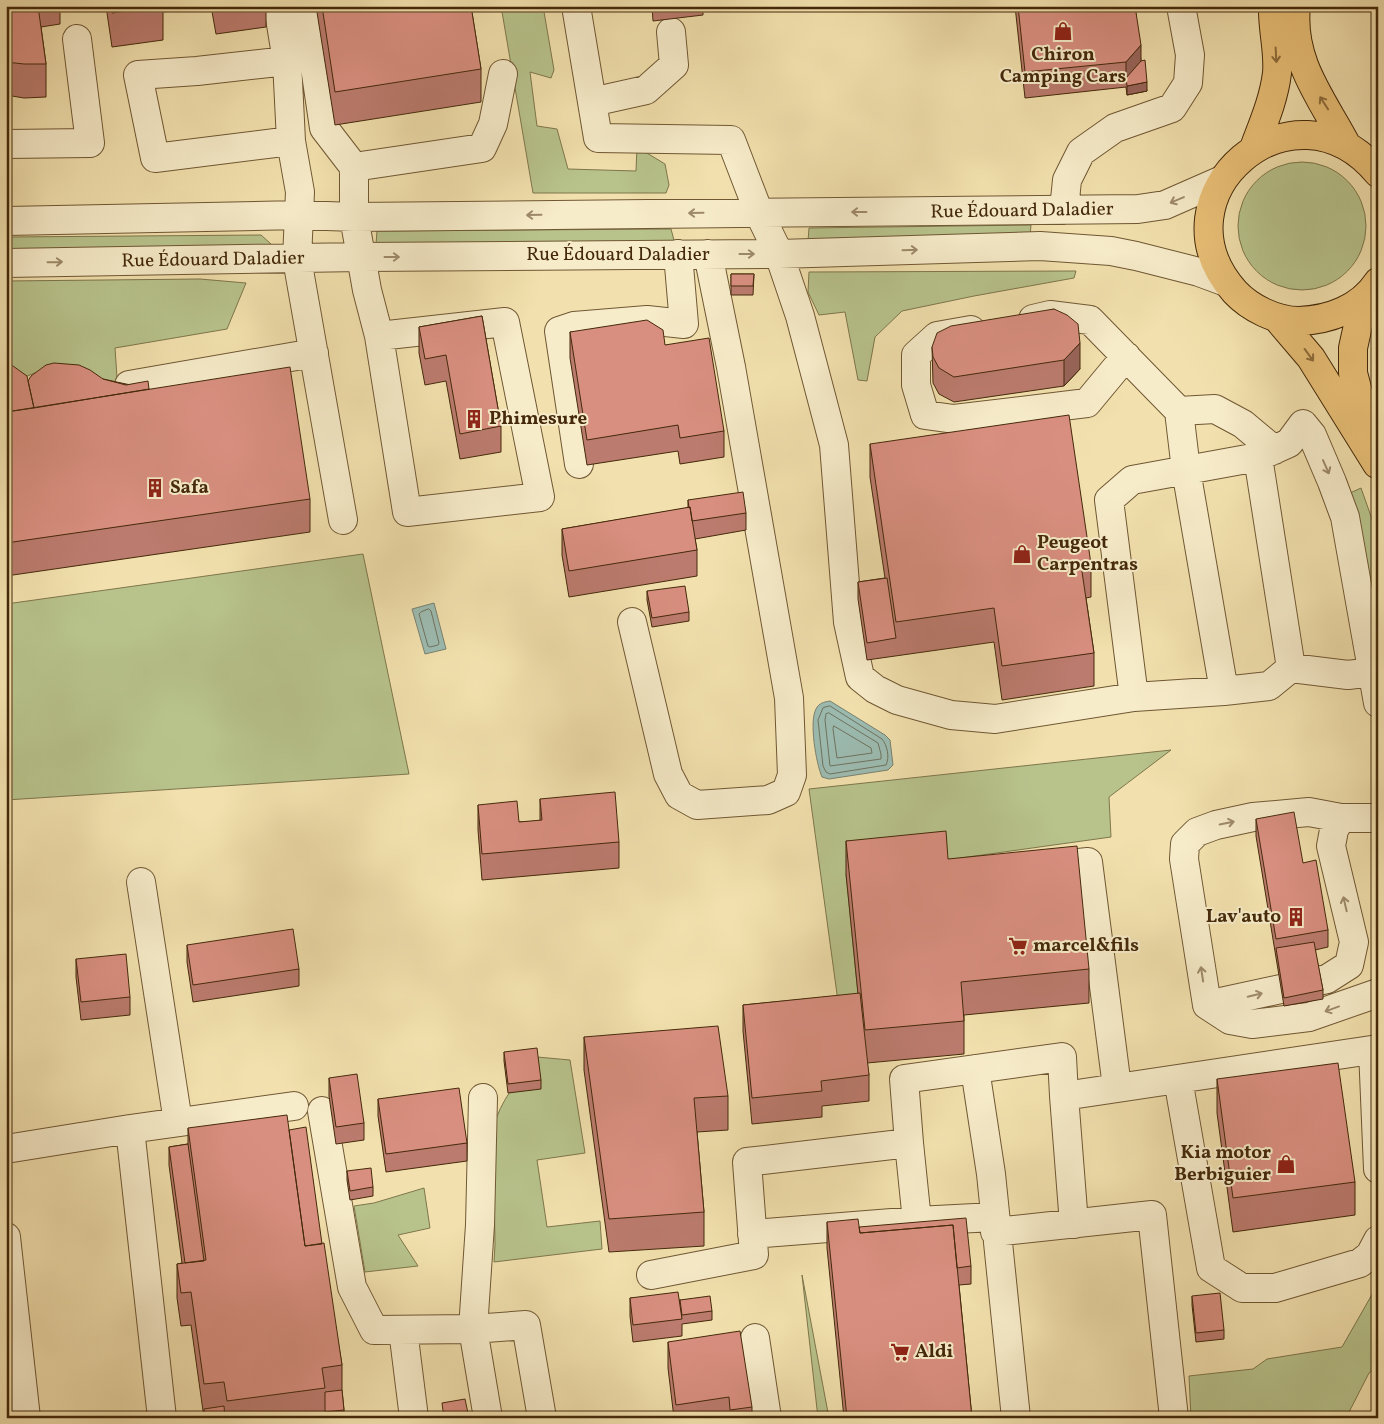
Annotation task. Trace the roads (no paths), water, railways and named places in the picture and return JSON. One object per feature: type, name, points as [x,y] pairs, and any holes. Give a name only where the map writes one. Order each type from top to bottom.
[{"type":"main road","points":[[1254,148],[1272,97],[1277,72],[1272,16],[1273,6]]},
{"type":"main road","points":[[1296,6],[1296,38],[1302,64],[1348,146]]},
{"type":"main road","points":[[1371,290],[1349,309],[1332,316],[1314,320],[1295,321],[1277,318],[1258,310],[1240,297],[1226,282],[1216,262],[1210,242],[1209,221],[1213,200],[1222,180],[1236,162],[1254,148],[1276,138],[1300,134],[1325,137],[1348,146],[1369,162],[1378,172]]},
{"type":"main road","points":[[1371,290],[1353,348],[1353,373],[1378,464]]},
{"type":"main road","points":[[1277,318],[1311,358],[1378,464]]},
{"type":"street","points":[[278,6],[287,60],[291,142],[300,192],[297,259],[343,520]]},
{"type":"street","points":[[306,6],[324,128],[354,167],[354,217],[360,257],[378,336],[406,512],[540,496],[505,322],[378,336]]},
{"type":"street","points":[[576,6],[598,138],[731,140],[759,213],[779,254],[800,316],[834,445],[848,622],[860,677],[875,689],[897,700],[951,715],[995,719],[1134,697],[1268,686],[1291,668],[1348,676],[1372,672]]},
{"type":"street","points":[[1064,210],[1067,180],[1081,152],[1115,128],[1172,108],[1188,83],[1190,55],[1181,6]]},
{"type":"street","points":[[592,102],[646,90],[674,66],[671,32]]},
{"type":"street","points":[[6,144],[90,143],[77,39]]},
{"type":"street","points":[[287,60],[197,71],[138,75],[155,158],[291,142]]},
{"type":"street","points":[[354,167],[482,148],[493,124],[503,74]]},
{"type":"street","name":"Rue Édouard Daladier","points":[[6,221],[299,215],[354,217],[1138,209],[1165,206],[1222,180]]},
{"type":"street","name":"Rue Édouard Daladier","points":[[6,263],[360,257],[779,254],[1040,246],[1136,256],[1199,272],[1226,282]]},
{"type":"street","points":[[579,464],[559,331],[574,326],[646,320],[684,324],[678,254]]},
{"type":"street","points":[[632,622],[668,774],[679,795],[697,805],[768,800],[786,792],[792,775],[789,698],[733,377],[708,254]]},
{"type":"street","points":[[1126,356],[1087,403],[954,419],[925,415],[916,386],[916,355],[937,336],[1050,316],[1090,320],[1126,356],[1179,411],[1186,470],[1224,691]]},
{"type":"street","points":[[130,385],[314,353]]},
{"type":"street","points":[[1179,411],[1215,409],[1243,424],[1266,454],[1291,668]]},
{"type":"street","points":[[1134,697],[1109,500],[1132,480],[1266,454],[1289,444],[1303,424],[1312,435],[1345,517],[1378,703]]},
{"type":"street","points":[[1378,818],[1341,818],[1309,812],[1253,817],[1216,825],[1197,832],[1185,844],[1184,859],[1207,1005],[1230,1020],[1252,1024],[1309,1017],[1378,993]]},
{"type":"street","points":[[1207,1005],[1327,978],[1349,965],[1354,942],[1331,846],[1334,830],[1341,818]]},
{"type":"street","points":[[1014,870],[1088,862],[1117,1087]]},
{"type":"street","points":[[141,882],[178,1122]]},
{"type":"street","points":[[1064,1096],[1375,1049],[1378,1169]]},
{"type":"street","points":[[917,1221],[904,1079],[1062,1057],[1074,1224]]},
{"type":"street","points":[[975,1069],[991,1174],[1016,1418]]},
{"type":"street","points":[[1178,1079],[1211,1268],[1242,1288],[1275,1288],[1360,1263],[1370,1255],[1378,1240]]},
{"type":"street","points":[[483,1098],[480,1225],[473,1329],[488,1418]]},
{"type":"street","points":[[6,1149],[294,1106]]},
{"type":"street","points":[[322,1111],[352,1287],[374,1330],[473,1329],[526,1325],[542,1418]]},
{"type":"street","points":[[130,1129],[162,1418]]},
{"type":"street","points":[[651,1275],[754,1255],[747,1162],[909,1143]]},
{"type":"street","points":[[752,1234],[917,1221],[995,1224],[1074,1224],[1152,1215],[1174,1418]]},
{"type":"street","points":[[6,1238],[26,1418]]},
{"type":"street","points":[[403,1330],[414,1418]]},
{"type":"street","points":[[755,1338],[767,1418]]},
{"type":"water","points":[[434,603],[446,649],[425,654],[412,609]]},
{"type":"water","points":[[830,701],[890,740],[893,765],[888,770],[829,779],[822,777],[816,753],[813,723],[817,707],[822,703]]},
{"type":"place","name":"Chiron Camping Cars","points":[[1063,31]]},
{"type":"place","name":"Phimesure","points":[[474,419]]},
{"type":"place","name":"Safa","points":[[155,488]]},
{"type":"place","name":"Peugeot Carpentras","points":[[1022,554]]},
{"type":"place","name":"Lav'auto","points":[[1296,917]]},
{"type":"place","name":"marcel&fils","points":[[1018,946]]},
{"type":"place","name":"Kia motor Berbiguier","points":[[1286,1164]]},
{"type":"place","name":"Aldi","points":[[900,1352]]}]
